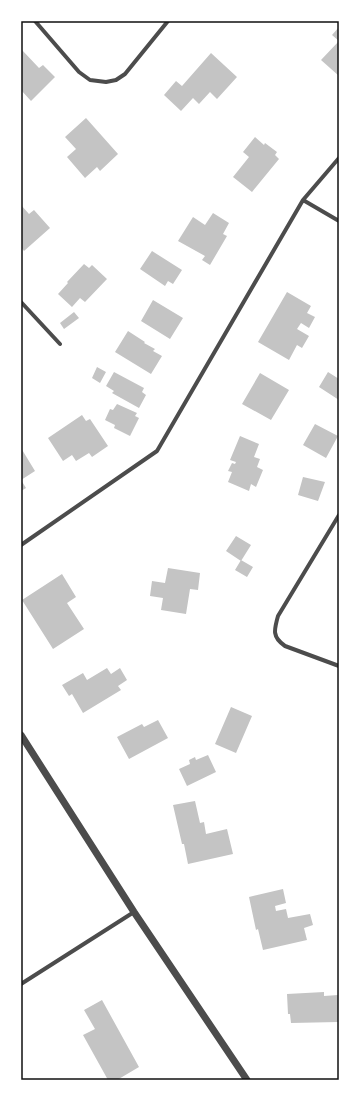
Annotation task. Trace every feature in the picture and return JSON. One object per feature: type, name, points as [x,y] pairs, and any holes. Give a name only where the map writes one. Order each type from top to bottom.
[{"type":"street","points":[[35,21],[79,72],[90,80],[106,82],[116,80],[124,74],[168,21]]},
{"type":"street","points":[[21,545],[157,451],[303,200],[339,158]]},
{"type":"street","points":[[303,200],[339,221]]},
{"type":"street","points":[[21,302],[60,344]]},
{"type":"street","points":[[339,515],[278,616],[274,631],[279,642],[285,646],[339,666]]},
{"type":"street","points":[[21,735],[134,912],[247,1080]]},
{"type":"street","points":[[21,984],[134,912]]},
{"type":"building","points":[[339,27],[339,41],[332,35]]},
{"type":"building","points":[[339,41],[339,76],[321,60]]},
{"type":"building","points":[[22,50],[39,68],[43,65],[55,77],[31,101],[21,90]]},
{"type":"building","points":[[211,53],[237,77],[217,99],[210,92],[199,104],[193,98],[181,111],[164,95],[176,81],[182,86]]},
{"type":"building","points":[[86,118],[118,154],[100,171],[97,167],[85,178],[67,157],[76,149],[65,137]]},
{"type":"building","points":[[255,137],[264,145],[265,143],[277,152],[275,155],[279,159],[252,192],[233,177],[249,157],[243,152]]},
{"type":"building","points":[[21,205],[29,214],[34,210],[50,228],[24,251],[21,247]]},
{"type":"building","points":[[213,213],[229,223],[223,234],[227,236],[210,265],[202,260],[205,256],[178,241],[193,217],[205,225]]},
{"type":"building","points":[[152,251],[182,270],[173,284],[168,281],[165,286],[140,269]]},
{"type":"building","points":[[84,264],[89,268],[92,265],[107,279],[85,302],[80,298],[72,307],[58,294]]},
{"type":"building","points":[[287,292],[311,306],[307,313],[315,317],[309,328],[301,323],[297,329],[309,336],[302,348],[297,345],[289,360],[258,342]]},
{"type":"building","points":[[153,300],[183,318],[170,339],[141,321]]},
{"type":"building","points":[[74,312],[79,318],[64,329],[60,323]]},
{"type":"building","points":[[128,331],[155,349],[153,351],[162,356],[151,374],[115,352]]},
{"type":"building","points":[[97,367],[106,372],[100,383],[92,378]]},
{"type":"building","points":[[114,372],[144,388],[142,392],[146,395],[139,408],[112,393],[114,391],[106,386]]},
{"type":"building","points":[[328,372],[339,379],[339,400],[319,387]]},
{"type":"building","points":[[260,373],[289,390],[271,420],[242,404]]},
{"type":"building","points":[[117,404],[137,413],[135,416],[139,418],[130,436],[114,428],[115,425],[105,420],[110,409],[113,410]]},
{"type":"building","points":[[82,415],[86,421],[90,419],[108,446],[92,457],[89,453],[76,461],[72,455],[63,461],[48,438]]},
{"type":"building","points":[[315,424],[338,436],[326,458],[303,445]]},
{"type":"building","points":[[240,436],[259,444],[254,457],[260,459],[257,467],[263,470],[256,487],[251,484],[249,491],[228,482],[232,472],[228,471],[232,463],[235,464],[236,462],[230,460]]},
{"type":"building","points":[[21,448],[35,471],[21,480]]},
{"type":"building","points":[[303,477],[325,482],[318,501],[298,495]]},
{"type":"building","points":[[21,480],[26,488],[21,491]]},
{"type":"building","points":[[236,536],[251,545],[241,561],[226,551]]},
{"type":"building","points":[[241,560],[253,567],[247,577],[235,570]]},
{"type":"building","points":[[168,568],[200,573],[198,590],[190,589],[186,614],[161,610],[163,598],[150,596],[152,581],[165,583]]},
{"type":"building","points":[[62,574],[76,597],[67,603],[84,629],[53,649],[22,600]]},
{"type":"building","points":[[107,668],[111,674],[120,668],[127,680],[118,686],[121,690],[83,713],[72,694],[69,696],[62,685],[83,673],[87,680]]},
{"type":"building","points":[[231,707],[252,716],[236,753],[215,744]]},
{"type":"building","points":[[158,720],[168,738],[129,759],[117,737],[142,724],[144,727]]},
{"type":"building","points":[[208,755],[216,772],[187,786],[179,769],[190,764],[189,760],[195,757],[196,760]]},
{"type":"building","points":[[195,801],[200,823],[204,822],[206,834],[227,829],[233,854],[188,864],[173,805]]},
{"type":"building","points":[[283,889],[286,903],[275,906],[276,911],[286,909],[288,918],[310,914],[313,925],[304,928],[307,940],[263,950],[258,929],[256,930],[249,897]]},
{"type":"building","points":[[324,992],[324,996],[338,995],[338,1022],[291,1023],[290,1014],[288,1014],[287,994]]},
{"type":"building","points":[[102,1000],[139,1067],[117,1080],[108,1080],[83,1035],[95,1029],[84,1010]]}]
